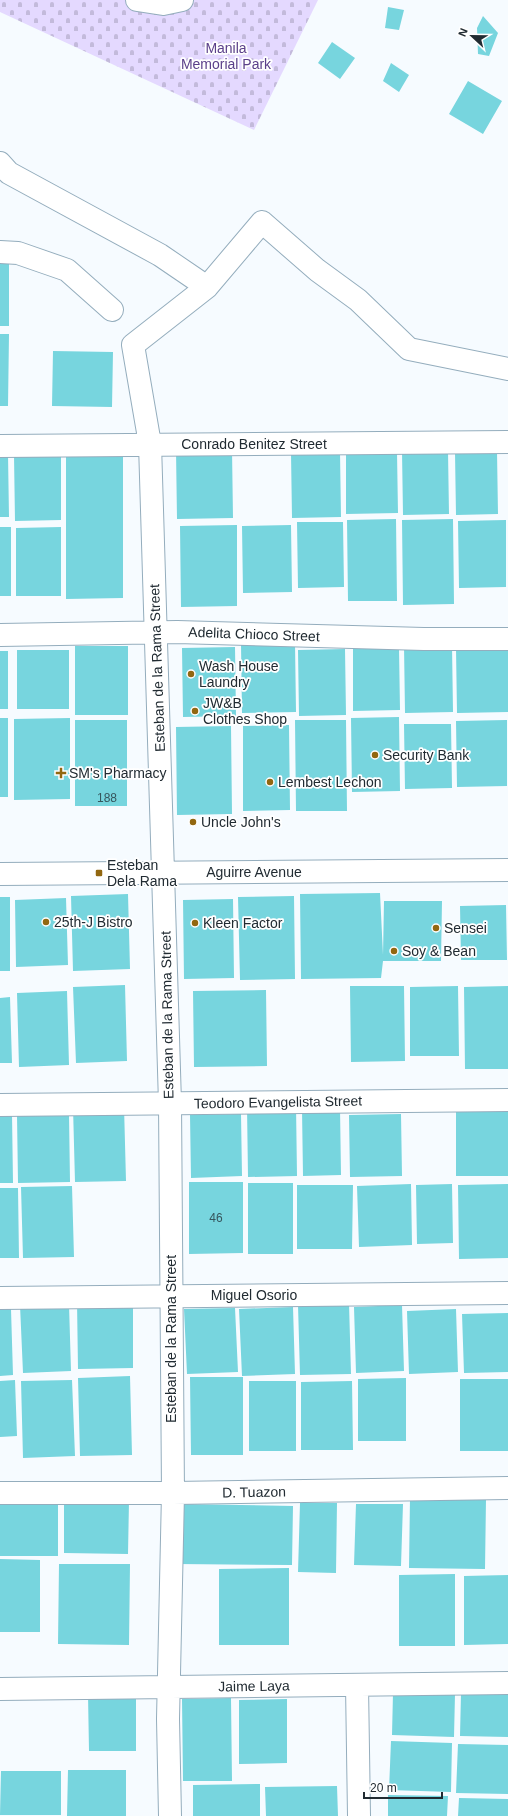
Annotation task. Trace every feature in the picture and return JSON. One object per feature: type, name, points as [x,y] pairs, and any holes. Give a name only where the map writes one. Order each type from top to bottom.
[{"type":"street","points":[[137,0],[163,4],[182,0]]},
{"type":"street","points":[[0,163],[9,173],[160,254],[207,287],[262,222],[317,270],[358,300],[410,349],[508,370]]},
{"type":"street","points":[[0,252],[18,253],[67,270],[112,310]]},
{"type":"street","name":"Esteban de la Rama Street","points":[[170,1816],[173,1493],[170,1103],[150,444],[133,345],[207,287]]},
{"type":"street","name":"Conrado Benitez Street","points":[[0,446],[508,442]]},
{"type":"street","name":"Adelita Chioco Street","points":[[0,635],[155,632],[424,639],[508,639]]},
{"type":"street","name":"Aguirre Avenue","points":[[0,874],[508,870]]},
{"type":"street","name":"Teodoro Evangelista Street","points":[[0,1105],[508,1100]]},
{"type":"street","name":"Miguel Osorio","points":[[0,1298],[508,1293]]},
{"type":"street","name":"D. Tuazon","points":[[0,1493],[173,1493],[508,1488]]},
{"type":"street","name":"Jaime Laya","points":[[0,1689],[508,1684]]},
{"type":"street","points":[[358,1685],[358,1816]]},
{"type":"green space","name":"Manila Memorial Park","points":[[0,0],[318,0],[254,130],[0,12]]},
{"type":"building","points":[[388,7],[404,10],[399,30],[385,28]]},
{"type":"building","points":[[483,16],[498,33],[489,56],[478,54],[477,28]]},
{"type":"building","points":[[332,42],[355,58],[340,79],[318,63]]},
{"type":"building","points":[[391,63],[409,75],[399,92],[383,81]]},
{"type":"building","points":[[468,81],[502,101],[483,134],[449,114]]},
{"type":"building","points":[[0,261],[9,261],[9,326],[0,326]]},
{"type":"building","points":[[0,334],[9,334],[8,406],[0,406]]},
{"type":"building","points":[[53,351],[113,352],[112,407],[52,406]]},
{"type":"building","points":[[232,449],[233,518],[177,519],[176,450]]},
{"type":"building","points":[[402,451],[448,451],[449,514],[403,515]]},
{"type":"building","points":[[497,451],[498,514],[456,515],[455,452]]},
{"type":"building","points":[[340,452],[341,517],[292,518],[291,453]]},
{"type":"building","points":[[397,452],[398,513],[346,514],[346,453]]},
{"type":"building","points":[[66,453],[123,453],[123,598],[66,599]]},
{"type":"building","points":[[0,454],[8,454],[9,517],[0,517]]},
{"type":"building","points":[[14,455],[61,455],[61,520],[15,521]]},
{"type":"building","points":[[396,519],[397,601],[348,601],[347,520]]},
{"type":"building","points":[[453,519],[454,604],[403,605],[402,520]]},
{"type":"building","points":[[506,520],[506,587],[459,588],[458,521]]},
{"type":"building","points":[[297,522],[343,522],[344,587],[298,588]]},
{"type":"building","points":[[237,525],[237,606],[181,607],[180,526]]},
{"type":"building","points":[[291,525],[292,592],[243,593],[242,526]]},
{"type":"building","points":[[0,527],[11,527],[11,596],[0,596]]},
{"type":"building","points":[[61,527],[61,596],[16,596],[16,528]]},
{"type":"building","points":[[295,643],[296,712],[242,713],[241,644]]},
{"type":"building","points":[[404,645],[452,645],[453,712],[405,713]]},
{"type":"building","points":[[75,646],[128,646],[128,715],[75,715]]},
{"type":"building","points":[[235,647],[236,716],[183,717],[182,648]]},
{"type":"building","points":[[508,647],[508,712],[457,713],[456,648]]},
{"type":"building","points":[[399,648],[400,710],[353,711],[353,649]]},
{"type":"building","points":[[345,649],[346,715],[299,716],[298,650]]},
{"type":"building","points":[[17,650],[69,650],[69,709],[17,709]]},
{"type":"building","points":[[0,651],[8,651],[8,709],[0,709]]},
{"type":"building","name":"Security Bank","points":[[399,717],[400,791],[352,792],[351,718]]},
{"type":"building","points":[[0,718],[8,718],[8,797],[0,797]]},
{"type":"building","points":[[70,718],[70,799],[14,800],[14,719]]},
{"type":"building","points":[[75,720],[127,720],[127,806],[75,806]]},
{"type":"building","points":[[295,720],[346,720],[347,811],[296,811]]},
{"type":"building","points":[[507,720],[507,786],[457,787],[456,721]]},
{"type":"building","points":[[404,724],[451,724],[452,788],[405,789]]},
{"type":"building","points":[[289,725],[290,810],[243,811],[243,726]]},
{"type":"building","points":[[231,726],[232,814],[177,815],[176,727]]},
{"type":"building","points":[[380,893],[383,955],[384,901],[442,901],[441,961],[383,961],[381,978],[301,979],[300,894]]},
{"type":"building","points":[[128,894],[130,969],[73,971],[71,896]]},
{"type":"building","points":[[294,896],[295,979],[240,980],[238,897]]},
{"type":"building","points":[[0,897],[10,897],[10,971],[0,971]]},
{"type":"building","points":[[66,898],[68,965],[16,967],[15,900]]},
{"type":"building","points":[[233,899],[234,978],[184,979],[183,900]]},
{"type":"building","points":[[506,905],[507,960],[461,960],[460,906]]},
{"type":"building","points":[[125,985],[127,1061],[76,1063],[73,987]]},
{"type":"building","points":[[350,986],[404,986],[405,1061],[351,1062]]},
{"type":"building","points":[[458,986],[459,1056],[410,1056],[410,987]]},
{"type":"building","points":[[508,986],[508,1069],[465,1069],[464,987]]},
{"type":"building","points":[[266,990],[267,1066],[194,1067],[193,991]]},
{"type":"building","points":[[67,991],[69,1065],[19,1067],[17,993]]},
{"type":"building","points":[[10,997],[12,1063],[0,1063],[0,998]]},
{"type":"building","points":[[296,1105],[297,1176],[248,1177],[247,1106]]},
{"type":"building","points":[[124,1106],[126,1181],[75,1182],[73,1107]]},
{"type":"building","points":[[340,1108],[341,1175],[303,1176],[302,1109]]},
{"type":"building","points":[[508,1108],[508,1176],[456,1176],[456,1110]]},
{"type":"building","points":[[0,1114],[12,1114],[13,1183],[0,1183]]},
{"type":"building","points":[[69,1114],[70,1182],[18,1183],[17,1115]]},
{"type":"building","points":[[241,1114],[242,1176],[191,1178],[190,1115]]},
{"type":"building","points":[[401,1114],[402,1176],[350,1177],[349,1115]]},
{"type":"building","points":[[189,1182],[243,1182],[243,1253],[189,1254]]},
{"type":"building","points":[[248,1183],[293,1183],[293,1254],[248,1254]]},
{"type":"building","points":[[411,1184],[412,1245],[359,1247],[357,1186]]},
{"type":"building","points":[[452,1184],[453,1243],[417,1244],[416,1185]]},
{"type":"building","points":[[508,1184],[508,1258],[459,1259],[458,1185]]},
{"type":"building","points":[[297,1185],[353,1185],[352,1249],[297,1249]]},
{"type":"building","points":[[72,1186],[74,1257],[23,1258],[21,1187]]},
{"type":"building","points":[[0,1188],[18,1188],[19,1258],[0,1258]]},
{"type":"building","points":[[133,1300],[133,1368],[78,1369],[77,1301]]},
{"type":"building","points":[[349,1303],[351,1374],[300,1375],[298,1305]]},
{"type":"building","points":[[69,1304],[71,1371],[23,1373],[20,1305]]},
{"type":"building","points":[[402,1305],[404,1371],[356,1373],[354,1307]]},
{"type":"building","points":[[293,1307],[295,1374],[242,1376],[239,1309]]},
{"type":"building","points":[[235,1308],[238,1372],[187,1374],[184,1309]]},
{"type":"building","points":[[0,1309],[11,1309],[13,1375],[0,1376]]},
{"type":"building","points":[[456,1309],[458,1372],[409,1374],[407,1311]]},
{"type":"building","points":[[508,1313],[508,1372],[464,1373],[462,1314]]},
{"type":"building","points":[[130,1376],[132,1455],[80,1456],[78,1378]]},
{"type":"building","points":[[190,1377],[243,1377],[243,1455],[191,1455]]},
{"type":"building","points":[[406,1378],[406,1441],[358,1441],[358,1379]]},
{"type":"building","points":[[460,1379],[508,1379],[508,1451],[460,1451]]},
{"type":"building","points":[[15,1380],[17,1436],[0,1437],[0,1381]]},
{"type":"building","points":[[72,1380],[75,1456],[23,1458],[21,1381]]},
{"type":"building","points":[[249,1381],[296,1381],[296,1451],[249,1451]]},
{"type":"building","points":[[352,1381],[353,1450],[301,1450],[301,1382]]},
{"type":"building","points":[[410,1498],[486,1499],[485,1569],[409,1568]]},
{"type":"building","points":[[0,1501],[58,1502],[58,1556],[0,1556]]},
{"type":"building","points":[[64,1501],[129,1501],[128,1554],[64,1553]]},
{"type":"building","points":[[300,1503],[337,1503],[336,1573],[298,1572]]},
{"type":"building","points":[[179,1504],[293,1506],[292,1565],[177,1564]]},
{"type":"building","points":[[356,1504],[403,1504],[401,1566],[354,1565]]},
{"type":"building","points":[[0,1559],[40,1560],[40,1632],[0,1632]]},
{"type":"building","points":[[59,1564],[130,1564],[129,1645],[58,1644]]},
{"type":"building","points":[[289,1568],[289,1645],[219,1645],[219,1569]]},
{"type":"building","points":[[455,1574],[455,1646],[399,1646],[399,1575]]},
{"type":"building","points":[[508,1575],[508,1644],[464,1645],[464,1576]]},
{"type":"building","points":[[136,1693],[136,1751],[89,1751],[88,1694]]},
{"type":"building","points":[[393,1693],[455,1694],[454,1737],[392,1735]]},
{"type":"building","points":[[461,1693],[508,1694],[508,1737],[460,1736]]},
{"type":"building","points":[[231,1698],[232,1781],[183,1781],[182,1699]]},
{"type":"building","points":[[287,1699],[287,1763],[239,1764],[239,1700]]},
{"type":"building","points":[[391,1741],[452,1743],[451,1792],[389,1790]]},
{"type":"building","points":[[458,1744],[508,1745],[508,1794],[456,1793]]},
{"type":"building","points":[[68,1770],[126,1770],[126,1816],[67,1816]]},
{"type":"building","points":[[1,1771],[61,1771],[61,1815],[0,1815]]},
{"type":"building","points":[[260,1784],[260,1816],[193,1816],[193,1785]]},
{"type":"building","points":[[337,1786],[338,1816],[266,1816],[265,1787]]},
{"type":"building","points":[[388,1795],[448,1796],[447,1816],[388,1816]]},
{"type":"building","points":[[459,1798],[508,1799],[508,1816],[458,1816]]},
{"type":"place","name":"Wash House Laundry","points":[[191,674]]},
{"type":"place","name":"JW&B Clothes Shop","points":[[195,711]]},
{"type":"place","name":"Security Bank","points":[[375,755]]},
{"type":"place","name":"SM's Pharmacy","points":[[61,773]]},
{"type":"place","name":"Lembest Lechon","points":[[270,782]]},
{"type":"place","name":"Uncle John's","points":[[193,822]]},
{"type":"place","name":"Esteban Dela Rama","points":[[99,873]]},
{"type":"place","name":"25th-J Bistro","points":[[46,922]]},
{"type":"place","name":"Kleen Factor","points":[[195,923]]},
{"type":"place","name":"Sensei","points":[[436,928]]},
{"type":"place","name":"Soy & Bean","points":[[394,951]]}]
